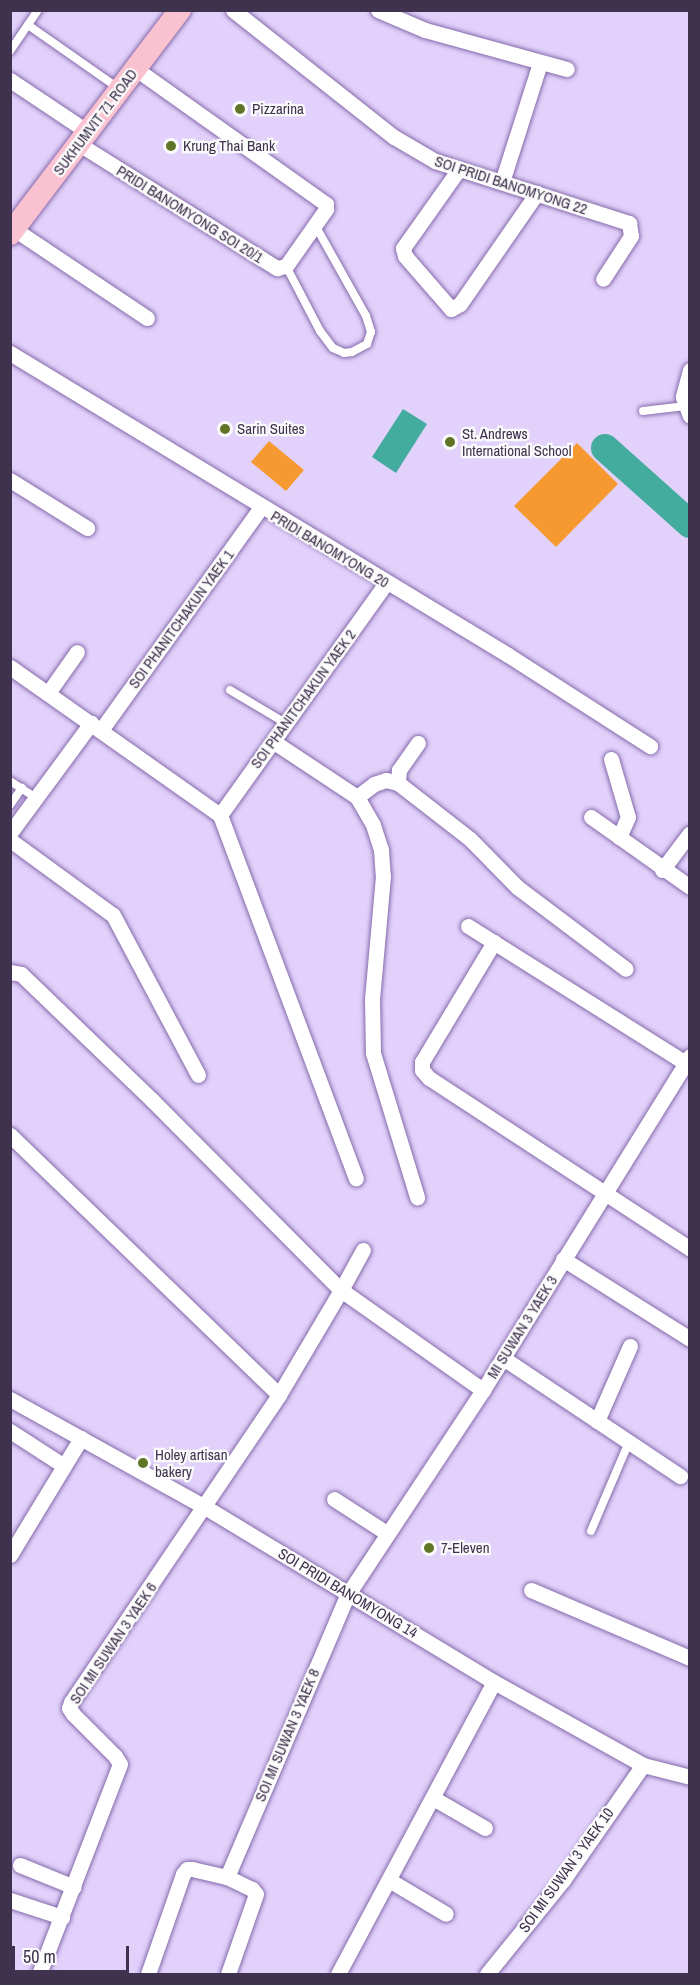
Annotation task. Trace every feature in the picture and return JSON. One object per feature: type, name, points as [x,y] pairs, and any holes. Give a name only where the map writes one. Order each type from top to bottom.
[{"type":"main road","name":"SUKHUMVIT 71 ROAD","points":[[12,230],[180,10]]},
{"type":"street","name":"SOI PRIDI BANOMYONG 22","points":[[233,10],[394,137],[435,161],[629,223],[631,236],[603,279]]},
{"type":"street","points":[[378,10],[425,30],[567,69]]},
{"type":"street","points":[[502,182],[540,63]]},
{"type":"street","points":[[136,69],[323,201],[326,209],[286,266]]},
{"type":"street","name":"PRIDI BANOMYONG SOI 20/1","points":[[10,80],[83,138],[277,268],[286,266]]},
{"type":"street","points":[[459,168],[404,248],[405,256],[451,309],[460,304],[537,194]]},
{"type":"street","points":[[12,230],[147,318]]},
{"type":"street","name":"PRIDI BANOMYONG 20","points":[[10,353],[508,655],[650,746]]},
{"type":"street","points":[[688,411],[683,397],[690,370]]},
{"type":"street","points":[[10,480],[87,528]]},
{"type":"street","name":"SOI PHANITCHAKUN YAEK 1","points":[[10,834],[36,798],[96,727],[261,507]]},
{"type":"street","name":"SOI PHANITCHAKUN YAEK 2","points":[[220,815],[386,583]]},
{"type":"street","points":[[48,693],[77,652]]},
{"type":"street","points":[[10,667],[220,815],[356,1178]]},
{"type":"street","points":[[274,742],[357,797],[373,825],[381,850],[383,876],[372,999],[373,1053],[417,1197]]},
{"type":"street","points":[[398,783],[399,770],[418,743]]},
{"type":"street","points":[[611,759],[628,817],[619,837]]},
{"type":"street","points":[[357,797],[374,784],[386,780],[398,783],[470,839],[517,887],[626,969]]},
{"type":"street","points":[[591,817],[662,870],[690,887]]},
{"type":"street","points":[[662,870],[690,833]]},
{"type":"street","points":[[10,840],[113,915],[198,1075]]},
{"type":"street","points":[[468,926],[688,1062]]},
{"type":"street","points":[[494,942],[422,1062],[422,1070],[429,1078],[690,1250]]},
{"type":"street","points":[[10,972],[21,974],[341,1290],[483,1390]]},
{"type":"street","name":"MI SUWAN 3 YAEK 3","points":[[348,1594],[483,1390],[603,1194],[688,1062]]},
{"type":"street","points":[[10,1135],[279,1395]]},
{"type":"street","points":[[205,1507],[279,1395],[363,1251]]},
{"type":"street","points":[[563,1259],[690,1339]]},
{"type":"street","points":[[597,1421],[630,1346]]},
{"type":"street","points":[[503,1358],[681,1476]]},
{"type":"street","name":"SOI PRIDI BANOMYONG 14","points":[[10,1399],[205,1507],[494,1682],[643,1765],[690,1777]]},
{"type":"street","points":[[10,1431],[64,1466]]},
{"type":"street","points":[[10,1555],[81,1438]]},
{"type":"street","points":[[334,1499],[388,1534]]},
{"type":"street","name":"SOI MI SUWAN 3 YAEK 6","points":[[39,1974],[120,1764],[73,1714],[69,1708],[71,1702],[205,1507]]},
{"type":"street","points":[[531,1590],[690,1658]]},
{"type":"street","name":"SOI MI SUWAN 3 YAEK 8","points":[[227,1877],[348,1594]]},
{"type":"street","points":[[338,1974],[494,1682]]},
{"type":"street","name":"SOI MI SUWAN 3 YAEK 10","points":[[487,1974],[563,1880],[643,1765]]},
{"type":"street","points":[[434,1798],[485,1828]]},
{"type":"street","points":[[20,1865],[74,1887]]},
{"type":"street","points":[[148,1974],[183,1874],[187,1869],[227,1877],[252,1889],[256,1894],[228,1974]]},
{"type":"street","points":[[389,1880],[446,1914]]},
{"type":"street","points":[[10,1900],[62,1917]]},
{"type":"lane","points":[[10,51],[38,10]]},
{"type":"lane","points":[[28,25],[120,89]]},
{"type":"lane","points":[[286,266],[320,331],[333,348],[344,353],[352,352],[367,344],[371,332],[366,316],[315,225]]},
{"type":"lane","points":[[643,411],[688,411]]},
{"type":"lane","points":[[230,690],[286,724]]},
{"type":"lane","points":[[10,781],[36,798]]},
{"type":"lane","points":[[10,805],[22,788]]},
{"type":"lane","points":[[591,1531],[629,1442]]},
{"type":"shaded area","points":[[403,409],[427,424],[396,473],[372,457]]},
{"type":"shaded area","points":[[269,441],[304,470],[286,491],[251,462]]},
{"type":"shaded area","points":[[577,443],[618,484],[556,547],[514,506]]},
{"type":"waterway","points":[[605,448],[690,524]]},
{"type":"place","name":"Pizzarina","points":[[240,109]]},
{"type":"place","name":"Krung Thai Bank","points":[[171,146]]},
{"type":"place","name":"Sarin Suites","points":[[225,429]]},
{"type":"place","name":"St. Andrews International School","points":[[450,442]]},
{"type":"place","name":"Holey artisan bakery","points":[[143,1463]]},
{"type":"place","name":"7-Eleven","points":[[429,1548]]}]
